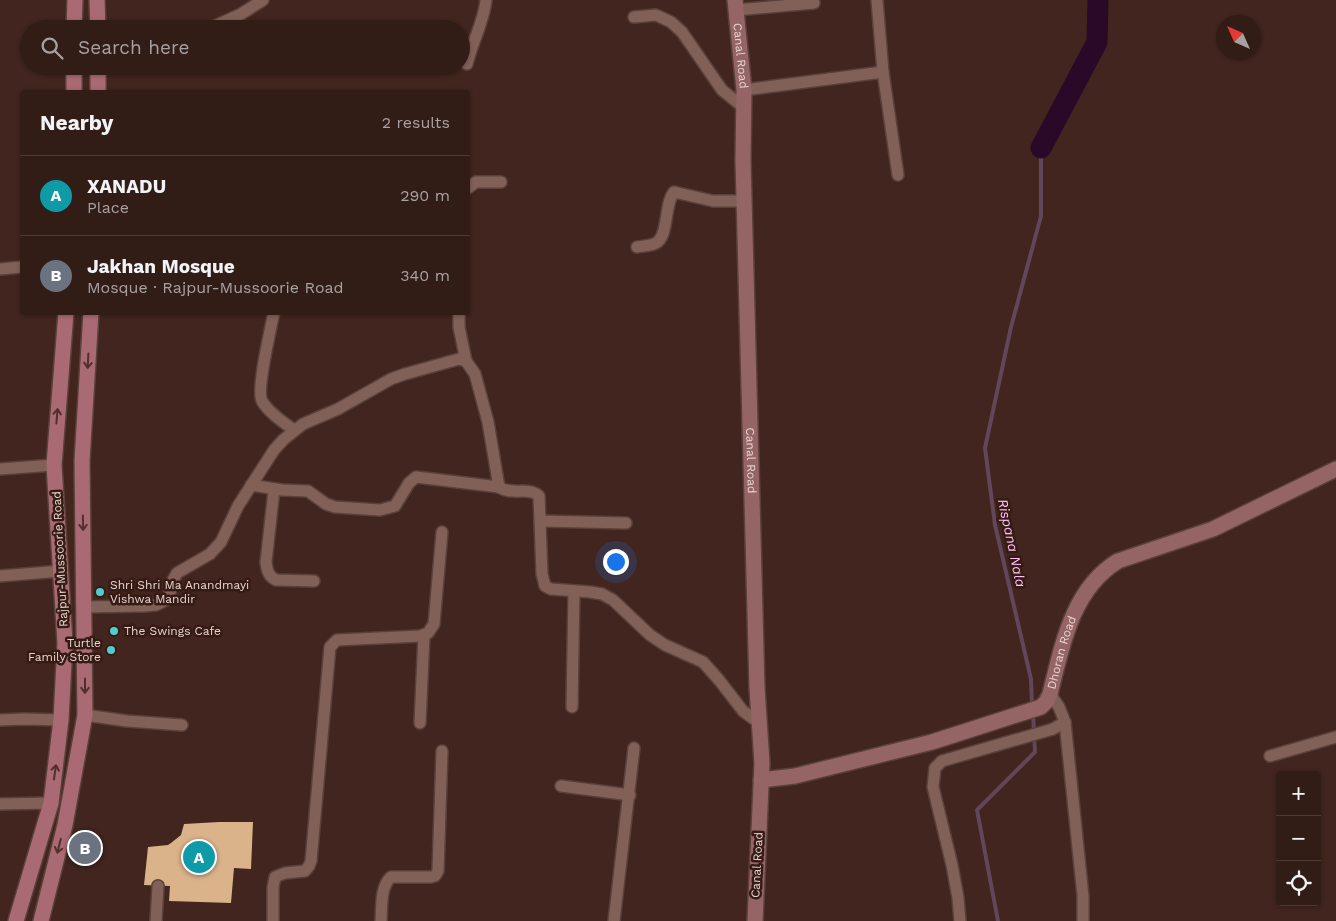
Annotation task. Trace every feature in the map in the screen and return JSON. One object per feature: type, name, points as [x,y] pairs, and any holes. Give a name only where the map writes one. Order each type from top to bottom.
[{"type":"main road","points":[[74,20],[75,0]]},
{"type":"main road","points":[[97,0],[98,20]]},
{"type":"main road","points":[[74,75],[74,90]]},
{"type":"main road","points":[[98,75],[98,90]]},
{"type":"main road","name":"Rajpur-Mussoorie Road","points":[[16,921],[51,803],[61,720],[64,643],[54,465],[66,315]]},
{"type":"main road","name":"Rajpur-Mussoorie Road","points":[[41,921],[64,825],[85,715],[82,461],[91,315]]},
{"type":"street","points":[[228,20],[242,14],[263,0]]},
{"type":"street","points":[[470,51],[483,16],[486,0]]},
{"type":"street","points":[[877,0],[883,72],[898,175]]},
{"type":"street","points":[[735,5],[814,3]]},
{"type":"street","name":"Canal Road","points":[[735,5],[744,90],[744,201],[757,688],[762,763],[754,921]]},
{"type":"street","points":[[634,17],[656,15],[671,22],[682,32],[722,90],[743,107]]},
{"type":"street","points":[[744,90],[883,72]]},
{"type":"street","points":[[470,186],[476,182],[501,182]]},
{"type":"street","points":[[637,247],[653,245],[661,239],[670,200],[674,192],[713,201],[744,201]]},
{"type":"street","points":[[0,269],[20,267]]},
{"type":"street","points":[[273,315],[260,395],[262,402],[270,411],[294,430]]},
{"type":"street","points":[[459,315],[459,327],[466,361],[475,374],[488,422],[499,488]]},
{"type":"street","points":[[84,607],[144,606],[166,600],[169,598],[172,582],[177,573],[210,554],[221,542],[238,506],[251,485],[274,450],[294,430],[391,379],[454,360],[466,361]]},
{"type":"street","points":[[0,469],[54,465]]},
{"type":"street","name":"Dhoran Road","points":[[761,780],[795,776],[932,742],[1041,707],[1050,694],[1064,640],[1074,614],[1096,578],[1107,568],[1118,561],[1213,529],[1336,469]]},
{"type":"street","points":[[251,485],[274,490],[308,491],[323,502],[335,507],[380,510],[394,506],[409,483],[416,477],[538,494],[541,521],[542,574],[545,586],[551,589],[602,594],[613,600],[650,635],[676,651],[702,662],[743,711],[759,722]]},
{"type":"street","points":[[274,490],[266,562],[268,572],[272,578],[282,581],[314,581]]},
{"type":"street","points":[[541,521],[626,523]]},
{"type":"street","points":[[274,921],[272,887],[275,877],[285,872],[305,871],[311,860],[331,644],[336,640],[424,635],[431,629],[434,624],[442,532]]},
{"type":"street","points":[[0,576],[61,571]]},
{"type":"street","points":[[572,707],[574,591]]},
{"type":"street","points":[[420,723],[424,635]]},
{"type":"street","points":[[1050,694],[1059,707],[1065,722],[1083,896],[1083,921]]},
{"type":"street","points":[[85,715],[128,721],[182,725]]},
{"type":"street","points":[[0,720],[61,720]]},
{"type":"street","points":[[960,921],[953,873],[932,787],[935,768],[942,761],[1053,728],[1065,722]]},
{"type":"street","points":[[1270,756],[1336,737]]},
{"type":"street","points":[[614,921],[634,748]]},
{"type":"street","points":[[381,921],[384,890],[386,883],[391,877],[431,877],[435,876],[438,871],[442,751]]},
{"type":"street","points":[[561,786],[630,795]]},
{"type":"street","points":[[0,804],[51,803]]},
{"type":"street","points":[[156,921],[158,886]]},
{"type":"building","points":[[253,822],[251,869],[234,868],[231,903],[169,901],[170,886],[144,885],[148,847],[168,845],[181,835],[184,824]]},
{"type":"waterway","points":[[1041,148],[1097,42],[1098,0]]},
{"type":"waterway","name":"Rispana Nala","points":[[1032,706],[1031,679],[995,525],[985,448],[1011,327],[1041,216],[1041,148]]},
{"type":"waterway","name":"Rispana Nala","points":[[998,921],[977,810],[1035,752],[1033,713]]},
{"type":"place","name":"Shri Shri Ma Anandmayi Vishwa Mandir","points":[[100,592]]},
{"type":"place","name":"The Swings Cafe","points":[[114,631]]},
{"type":"place","name":"Turtle Family Store","points":[[111,650]]},
{"type":"place","name":"Jakhan Mosque","points":[[85,848]]},
{"type":"place","name":"XANADU","points":[[199,857]]}]
